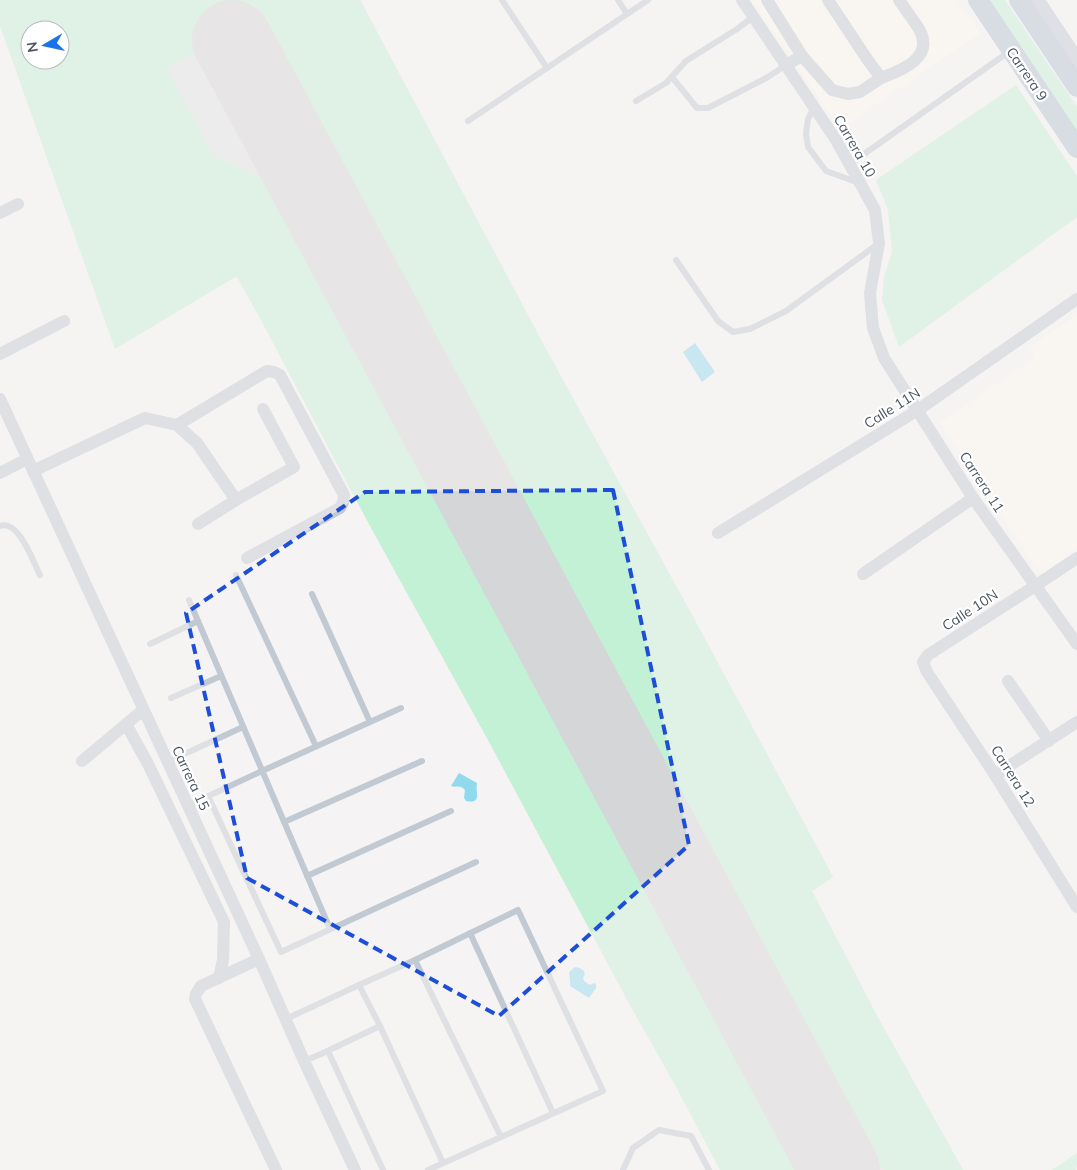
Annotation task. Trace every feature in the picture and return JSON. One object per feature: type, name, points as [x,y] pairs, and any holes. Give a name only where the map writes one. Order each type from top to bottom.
[{"type":"main road","name":"Carrera 9","points":[[978,0],[1077,148]]},
{"type":"main road","points":[[1033,4],[1077,87]]},
{"type":"street","name":"Carrera 10","points":[[742,0],[836,140],[875,210],[879,243],[870,293],[873,328]]},
{"type":"street","points":[[767,0],[802,56],[832,90],[848,94],[860,92],[881,78],[896,73],[915,62],[924,50],[920,30],[899,0]]},
{"type":"street","points":[[828,0],[881,78]]},
{"type":"street","points":[[1033,4],[1077,63]]},
{"type":"street","points":[[786,65],[802,56]]},
{"type":"street","points":[[0,213],[18,204]]},
{"type":"street","name":"Calle 11N","points":[[718,533],[918,410],[1077,299]]},
{"type":"street","points":[[0,354],[64,321]]},
{"type":"street","name":"Carrera 11","points":[[873,328],[884,358],[973,498],[1077,644]]},
{"type":"street","points":[[177,425],[267,372],[274,372],[280,375],[344,495],[340,508],[246,558]]},
{"type":"street","name":"Carrera 15","points":[[0,399],[355,1170]]},
{"type":"street","points":[[198,524],[294,467],[264,409]]},
{"type":"street","points":[[33,472],[145,418],[177,425],[197,443],[236,500]]},
{"type":"street","points":[[0,473],[27,459]]},
{"type":"street","points":[[863,574],[973,498]]},
{"type":"street","name":"Calle 10N","points":[[924,662],[928,655],[1077,558]]},
{"type":"street","name":"Carrera 12","points":[[924,662],[927,672],[995,775],[1077,907]]},
{"type":"street","points":[[1008,681],[1049,741]]},
{"type":"street","points":[[82,761],[143,710]]},
{"type":"street","points":[[995,775],[1077,722]]},
{"type":"street","points":[[126,724],[148,764],[224,922],[223,960],[219,978]]},
{"type":"street","points":[[258,959],[201,986],[196,994],[196,1003],[276,1170]]},
{"type":"lane","points":[[502,0],[546,68]]},
{"type":"lane","points":[[618,0],[627,14]]},
{"type":"lane","points":[[468,121],[648,0]]},
{"type":"lane","points":[[636,101],[666,83],[686,60],[738,29],[753,17]]},
{"type":"lane","points":[[850,164],[1011,50]]},
{"type":"lane","points":[[672,77],[697,108],[708,108],[786,65]]},
{"type":"lane","points":[[814,107],[808,119],[806,134],[808,147],[826,171],[860,183]]},
{"type":"lane","points":[[676,260],[718,320],[733,332],[750,329],[786,311],[879,243]]},
{"type":"lane","points":[[0,526],[4,524],[12,527],[21,537],[40,575]]},
{"type":"lane","points":[[236,575],[316,746]]},
{"type":"lane","points":[[312,594],[370,722]]},
{"type":"lane","points":[[189,600],[330,929]]},
{"type":"lane","points":[[150,644],[198,622]]},
{"type":"lane","points":[[171,698],[221,676]]},
{"type":"lane","points":[[188,806],[401,708]]},
{"type":"lane","points":[[167,762],[243,727]]},
{"type":"lane","points":[[284,822],[422,761]]},
{"type":"lane","points":[[208,796],[281,952],[476,862]]},
{"type":"lane","points":[[307,876],[452,811]]},
{"type":"lane","points":[[286,1019],[518,910],[603,1090],[428,1170]]},
{"type":"lane","points":[[470,933],[553,1113]]},
{"type":"lane","points":[[415,960],[501,1137]]},
{"type":"lane","points":[[359,985],[380,1026],[443,1164]]},
{"type":"lane","points":[[304,1061],[380,1026]]},
{"type":"lane","points":[[328,1050],[383,1170]]},
{"type":"lane","points":[[623,1170],[633,1148],[659,1130],[691,1136],[709,1170]]},
{"type":"highlighted area","points":[[613,490],[689,845],[499,1016],[247,878],[186,613],[365,492]]},
{"type":"shaded area","points":[[0,0],[360,0],[547,351],[833,877],[812,891],[876,1014],[963,1170],[721,1170],[369,524],[260,318],[103,40],[70,23],[70,20],[64,20],[52,14]]},
{"type":"shaded area","points":[[752,0],[957,0],[980,33],[840,129]]},
{"type":"shaded area","points":[[1077,315],[1077,549],[1041,574],[940,422],[1036,357],[1029,347]]},
{"type":"green space","points":[[0,0],[360,0],[547,351],[833,877],[812,891],[876,1014],[963,1170],[884,1170],[257,18],[166,68],[213,155],[277,186],[808,1170],[720,1170],[487,738],[369,524],[237,276],[115,349],[0,26]]},
{"type":"green space","points":[[990,0],[1005,0],[1077,107],[1077,130]]},
{"type":"green space","points":[[1016,85],[1077,176],[1077,217],[899,347],[882,300],[884,277],[892,252],[888,209],[876,180]]},
{"type":"green space","points":[[1077,1153],[1076,1170],[1052,1170]]},
{"type":"water","points":[[695,343],[715,372],[702,382],[683,352]]},
{"type":"water","points":[[459,773],[477,783],[477,797],[475,801],[466,801],[463,788],[451,786]]},
{"type":"water","points":[[575,967],[585,973],[584,981],[590,985],[596,984],[596,988],[589,998],[570,986],[569,972]]},
{"type":"runway","points":[[232,40],[840,1170]]}]
